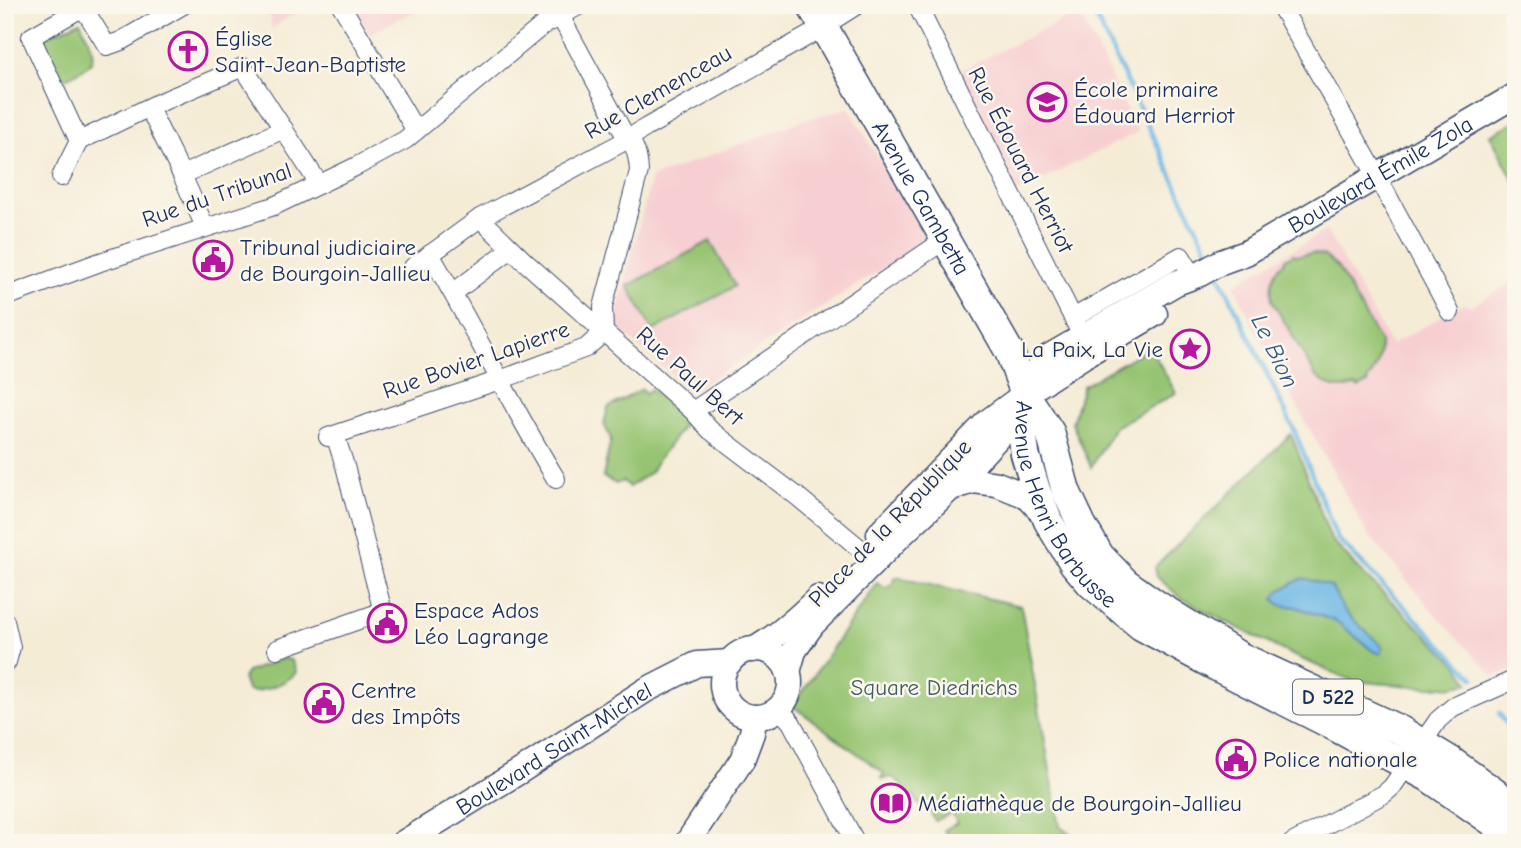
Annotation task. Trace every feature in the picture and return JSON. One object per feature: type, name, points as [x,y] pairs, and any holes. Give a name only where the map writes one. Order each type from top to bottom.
[{"type":"main road","name":"Avenue Gambetta","points":[[817,16],[1009,351],[1025,394]]},
{"type":"main road","name":"Boulevard Émile Zola","points":[[1213,273],[1516,95]]},
{"type":"main road","name":"Place de la République","points":[[753,650],[800,616],[951,488],[1000,435],[1043,360],[1077,327],[1176,283],[1213,273]]},
{"type":"main road","name":"Place de la République","points":[[788,672],[794,651],[812,625],[987,422],[1025,394],[1213,273]]},
{"type":"main road","name":"Avenue Henri Barbusse","points":[[1025,394],[1025,454],[1048,521],[1082,575],[1141,626],[1414,755],[1451,761],[1516,808]]},
{"type":"main road","name":"Avenue Henri Barbusse","points":[[1025,394],[1050,432],[1066,491],[1082,525],[1100,556],[1126,583],[1238,656],[1400,730],[1428,777],[1516,838]]},
{"type":"main road","points":[[951,488],[974,481],[997,484],[1027,496],[1048,521]]},
{"type":"main road","points":[[753,650],[771,653],[784,664],[790,688],[779,709],[755,717],[735,710],[723,692],[726,672],[744,652],[753,650]]},
{"type":"main road","name":"Boulevard Saint-Michel","points":[[402,843],[670,677],[697,664],[726,672]]},
{"type":"main road","points":[[687,843],[742,760],[755,717]]},
{"type":"street","points":[[79,141],[32,37],[78,7],[86,12],[107,46],[121,41],[183,5]]},
{"type":"street","points":[[341,5],[411,135]]},
{"type":"street","name":"Rue Bovier Lapierre","points":[[277,649],[378,612],[382,608],[345,466],[332,436],[586,348],[604,332],[603,307],[639,171],[638,154],[556,19],[541,5]]},
{"type":"street","name":"Rue du Tribunal","points":[[5,297],[39,283],[274,205],[319,184],[411,135],[541,26],[580,5]]},
{"type":"street","name":"Rue Clemenceau","points":[[413,267],[480,218],[629,138],[817,16],[857,5]]},
{"type":"street","name":"Rue Édouard Herriot","points":[[917,5],[1077,327]]},
{"type":"street","points":[[1280,5],[1450,312]]},
{"type":"street","points":[[61,177],[79,141],[243,67],[319,184]]},
{"type":"street","points":[[149,108],[205,227]]},
{"type":"street","points":[[182,175],[284,129]]},
{"type":"street","name":"Rue Paul Bert","points":[[480,218],[511,249],[693,411],[710,430],[798,497],[869,556]]},
{"type":"street","points":[[693,411],[946,239]]},
{"type":"street","points":[[453,293],[511,249]]},
{"type":"street","points":[[430,254],[522,423],[556,479]]},
{"type":"street","points":[[5,621],[11,647],[6,662],[25,659]]},
{"type":"street","points":[[1292,843],[1384,794],[1392,787],[1438,720],[1453,707],[1516,679]]},
{"type":"street","points":[[779,709],[791,722],[856,843]]},
{"type":"shaded area","points":[[263,5],[307,5],[271,29],[271,18]]},
{"type":"shaded area","points":[[352,5],[427,5],[369,34]]},
{"type":"shaded area","name":"École primaire Édouard Herriot","points":[[1079,12],[1138,132],[1016,193],[957,72]]},
{"type":"shaded area","points":[[849,108],[927,240],[691,392],[614,325],[651,178],[803,120]]},
{"type":"shaded area","points":[[1326,230],[1391,345],[1463,304],[1471,306],[1516,280],[1516,668],[1493,676],[1429,607],[1366,531],[1259,337],[1234,285]]},
{"type":"green space","points":[[80,21],[91,46],[92,60],[81,70],[57,82],[42,48],[47,36]]},
{"type":"green space","points":[[1516,121],[1516,184],[1490,135]]},
{"type":"green space","points":[[710,241],[735,286],[653,331],[628,286]]},
{"type":"green space","points":[[1313,253],[1325,256],[1338,268],[1380,342],[1376,367],[1367,380],[1368,383],[1358,388],[1334,387],[1316,376],[1272,301],[1273,280],[1284,260],[1294,254]]},
{"type":"green space","points":[[1150,347],[1176,393],[1115,427],[1091,467],[1072,423],[1083,386]]},
{"type":"green space","points":[[642,389],[645,394],[651,389],[687,421],[651,472],[629,487],[623,481],[616,484],[603,477],[611,439],[604,424],[608,408]]},
{"type":"green space","points":[[1291,434],[1331,539],[1363,574],[1458,665],[1469,683],[1448,687],[1422,687],[1353,681],[1290,654],[1205,611],[1180,597],[1157,577],[1155,567]]},
{"type":"green space","name":"Square Diedrichs","points":[[896,577],[1021,606],[1060,827],[1084,843],[946,843],[950,839],[944,830],[957,823],[952,813],[935,821],[925,802],[919,805],[914,795],[908,798],[902,784],[892,777],[881,778],[884,773],[793,706],[877,583],[884,588],[891,586]]},
{"type":"green space","points":[[285,658],[292,661],[296,672],[293,676],[266,689],[247,690],[243,678],[247,672]]},
{"type":"water","points":[[1303,578],[1331,586],[1344,611],[1381,645],[1381,654],[1373,651],[1337,622],[1296,607],[1280,605],[1274,599],[1279,591]]},
{"type":"waterway","name":"Le Bion","points":[[1090,5],[1211,257]]},
{"type":"waterway","name":"Le Bion","points":[[1219,274],[1295,432],[1337,538],[1474,678]]},
{"type":"waterway","name":"Le Bion","points":[[1499,713],[1516,737]]},
{"type":"place","name":"Église Saint-Jean-Baptiste","points":[[188,51]]},
{"type":"place","name":"École primaire Édouard Herriot","points":[[1047,102]]},
{"type":"place","name":"Tribunal judiciaire de Bourgoin-Jallieu","points":[[213,260]]},
{"type":"place","name":"La Paix, La Vie","points":[[1190,349]]},
{"type":"place","name":"Espace Ados Léo Lagrange","points":[[387,623]]},
{"type":"place","name":"Centre des Impôts","points":[[324,703]]},
{"type":"place","name":"Police nationale","points":[[1236,759]]},
{"type":"place","name":"Médiathèque de Bourgoin-Jallieu","points":[[891,803]]}]
